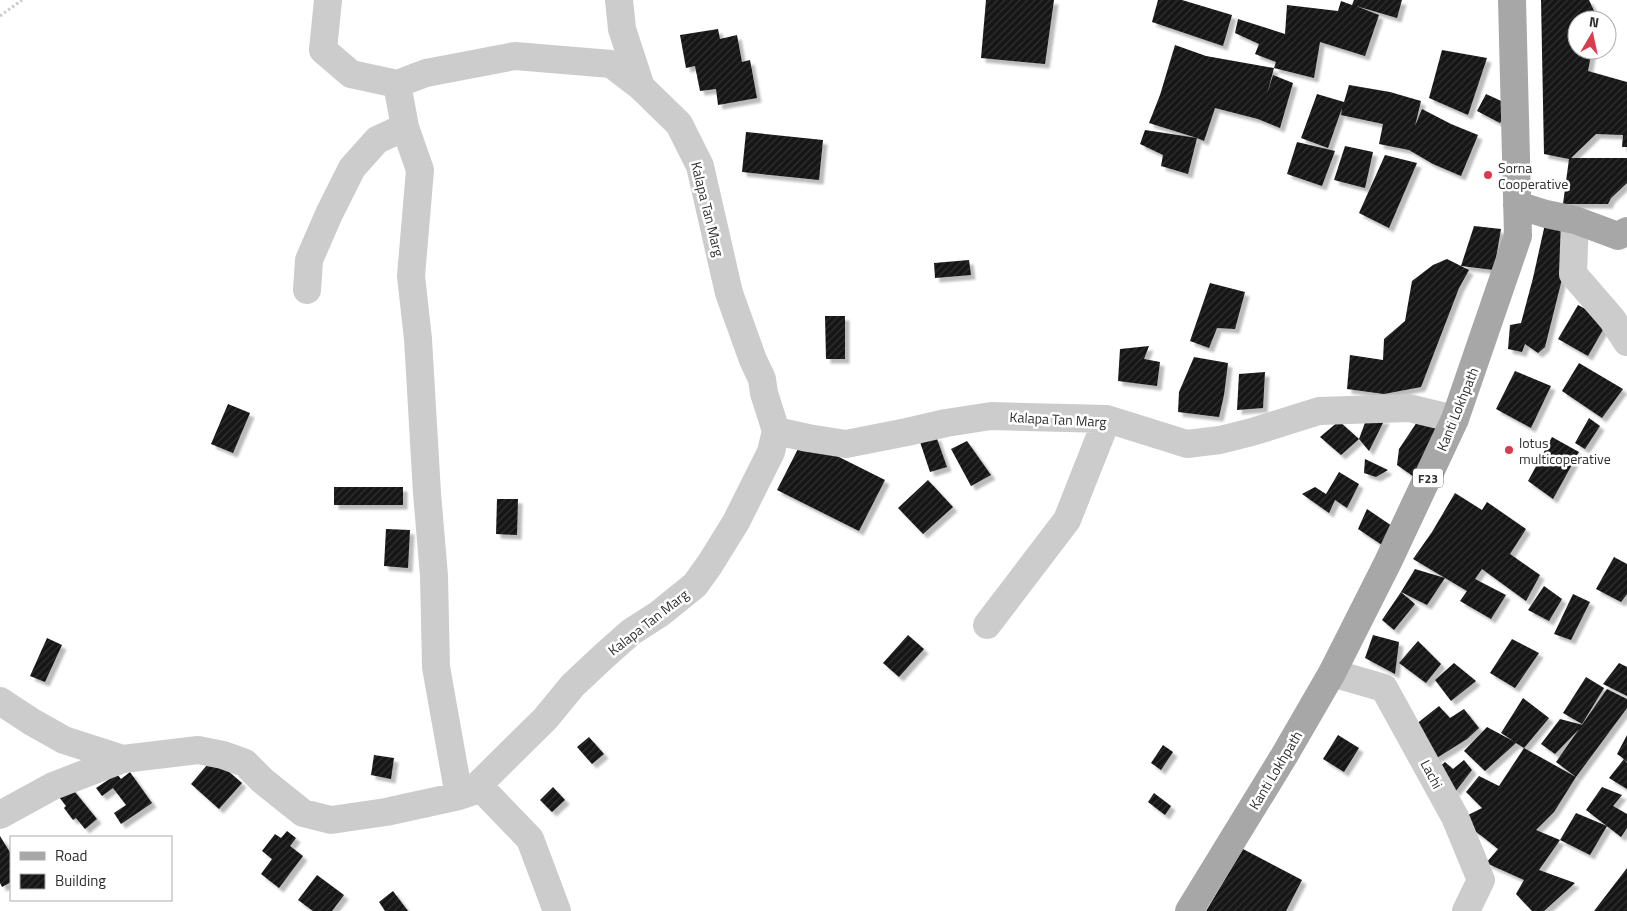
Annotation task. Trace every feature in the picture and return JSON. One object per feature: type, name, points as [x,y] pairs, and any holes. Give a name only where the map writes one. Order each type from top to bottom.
[{"type":"main road","name":"Kanti Lokhpath","points":[[1189,911],[1284,756],[1332,673],[1388,562],[1455,419],[1518,236],[1512,0]]},
{"type":"main road","points":[[1517,205],[1575,220],[1618,236],[1627,231]]},
{"type":"street","points":[[328,0],[323,50],[351,74],[397,84],[426,73],[515,56],[611,64],[641,87]]},
{"type":"street","name":"Kalapa Tan Marg","points":[[469,790],[546,720],[573,685],[630,632],[659,614],[696,585],[736,522],[771,452],[776,431],[764,393],[762,379],[753,360],[729,293],[700,166],[679,124],[641,87],[622,29],[620,0]]},
{"type":"street","points":[[397,84],[405,127],[420,170],[411,276],[418,339],[434,576],[436,667],[469,790],[530,838],[557,911]]},
{"type":"street","points":[[307,290],[309,260],[352,168],[377,140],[405,127]]},
{"type":"street","points":[[1575,220],[1573,274],[1612,319],[1627,342]]},
{"type":"street","name":"Kalapa Tan Marg","points":[[776,431],[846,444],[946,423],[992,416],[1107,420],[1187,444],[1220,440],[1319,411],[1409,408],[1455,419]]},
{"type":"street","points":[[987,625],[1067,520],[1107,420]]},
{"type":"street","name":"Lachi","points":[[1332,673],[1384,688],[1420,751],[1455,817],[1481,880],[1466,911]]},
{"type":"street","points":[[0,701],[64,740],[123,760]]},
{"type":"street","points":[[0,815],[54,786],[123,760],[198,750],[223,755],[245,763],[262,781],[303,813],[331,820],[386,812],[469,790]]},
{"type":"path","points":[[0,16],[22,0]]},
{"type":"building","points":[[986,0],[1054,0],[1045,64],[981,58]]},
{"type":"building","points":[[1158,0],[1182,0],[1232,15],[1223,46],[1152,22]]},
{"type":"building","points":[[1354,0],[1402,0],[1397,18],[1356,6],[1379,15],[1365,56],[1320,42],[1314,78],[1274,68],[1276,62],[1255,54],[1259,44],[1235,33],[1238,19],[1285,34],[1287,5],[1338,11],[1341,1],[1352,5]]},
{"type":"building","points":[[1541,0],[1589,0],[1594,10],[1567,10],[1567,60],[1590,60],[1588,71],[1627,82],[1627,147],[1622,147],[1623,135],[1596,134],[1571,158],[1627,158],[1627,183],[1611,198],[1608,204],[1563,204],[1569,159],[1544,154]]},
{"type":"building","points":[[718,29],[720,39],[737,35],[742,62],[750,60],[757,98],[718,105],[716,89],[700,91],[695,66],[686,68],[680,35]]},
{"type":"building","points":[[1175,45],[1206,56],[1274,68],[1267,94],[1273,75],[1293,83],[1280,128],[1258,119],[1215,108],[1204,141],[1149,123],[1160,95]]},
{"type":"building","points":[[1442,50],[1487,58],[1468,115],[1429,98]]},
{"type":"building","points":[[1349,85],[1390,92],[1421,101],[1415,126],[1422,109],[1478,135],[1461,176],[1433,164],[1409,150],[1379,144],[1383,124],[1341,115],[1342,108],[1328,148],[1301,138],[1317,94],[1344,102]]},
{"type":"building","points":[[1486,94],[1510,105],[1500,123],[1477,111]]},
{"type":"building","points":[[1145,130],[1197,138],[1188,174],[1161,166],[1163,155],[1140,144]]},
{"type":"building","points":[[746,132],[823,140],[819,180],[742,172]]},
{"type":"building","points":[[1297,142],[1335,151],[1322,186],[1287,174]]},
{"type":"building","points":[[1345,146],[1373,152],[1365,188],[1334,180]]},
{"type":"building","points":[[1385,155],[1417,163],[1389,228],[1359,213]]},
{"type":"building","points":[[1545,224],[1567,229],[1562,279],[1545,347],[1538,353],[1525,344],[1522,352],[1508,349],[1510,325],[1521,323]]},
{"type":"building","points":[[1474,226],[1501,229],[1494,270],[1461,266]]},
{"type":"building","points":[[1447,259],[1469,270],[1459,288],[1421,387],[1384,394],[1347,389],[1350,355],[1383,360],[1384,339],[1405,321],[1412,281],[1433,265]]},
{"type":"building","points":[[969,260],[971,275],[935,278],[934,263]]},
{"type":"building","points":[[1210,283],[1245,292],[1235,329],[1217,328],[1209,348],[1190,341]]},
{"type":"building","points":[[1578,305],[1608,321],[1588,356],[1558,339]]},
{"type":"building","points":[[825,316],[845,316],[845,359],[826,359]]},
{"type":"building","points":[[1149,346],[1144,359],[1160,362],[1157,386],[1118,381],[1120,349]]},
{"type":"building","points":[[1194,357],[1228,363],[1219,417],[1178,412],[1179,392]]},
{"type":"building","points":[[1579,363],[1623,389],[1602,418],[1562,391]]},
{"type":"building","points":[[1515,371],[1551,386],[1531,428],[1496,409]]},
{"type":"building","points":[[1265,372],[1263,408],[1237,410],[1239,374]]},
{"type":"building","points":[[228,404],[250,413],[233,453],[211,444]]},
{"type":"building","points":[[1589,418],[1600,426],[1585,449],[1575,443]]},
{"type":"building","points":[[1385,419],[1369,451],[1359,439],[1366,420]]},
{"type":"building","points":[[1419,419],[1443,423],[1417,479],[1397,465],[1399,449]]},
{"type":"building","points":[[1339,421],[1359,439],[1341,455],[1320,437]]},
{"type":"building","points":[[936,436],[947,467],[930,472],[920,442]]},
{"type":"building","points":[[1552,437],[1579,452],[1553,499],[1528,481]]},
{"type":"building","points":[[803,439],[885,480],[859,531],[777,490]]},
{"type":"building","points":[[967,441],[991,475],[971,486],[951,449]]},
{"type":"building","points":[[1365,459],[1388,470],[1376,477],[1364,473]]},
{"type":"building","points":[[1339,472],[1359,484],[1347,508],[1335,500],[1329,513],[1302,494],[1315,487],[1326,494]]},
{"type":"building","points":[[928,480],[953,507],[923,534],[898,508]]},
{"type":"building","points":[[334,487],[403,487],[403,505],[334,505]]},
{"type":"building","points":[[1455,493],[1482,510],[1487,502],[1526,529],[1510,554],[1540,575],[1526,601],[1482,569],[1475,579],[1506,595],[1491,619],[1460,601],[1467,591],[1413,559],[1432,532]]},
{"type":"building","points":[[497,499],[518,499],[517,535],[496,534]]},
{"type":"building","points":[[1367,509],[1392,526],[1385,547],[1358,529]]},
{"type":"building","points":[[386,529],[410,530],[408,568],[384,566]]},
{"type":"building","points":[[1614,557],[1627,564],[1627,594],[1621,602],[1596,589]]},
{"type":"building","points":[[1415,569],[1445,578],[1427,605],[1401,592]]},
{"type":"building","points":[[1544,586],[1562,599],[1549,621],[1528,610]]},
{"type":"building","points":[[1401,592],[1415,604],[1394,630],[1382,620]]},
{"type":"building","points":[[1573,594],[1590,602],[1571,640],[1554,634]]},
{"type":"building","points":[[908,635],[924,649],[899,677],[883,663]]},
{"type":"building","points":[[1373,635],[1399,642],[1395,674],[1365,658]]},
{"type":"building","points":[[47,638],[62,645],[45,682],[30,676]]},
{"type":"building","points":[[1512,639],[1539,653],[1515,688],[1490,673]]},
{"type":"building","points":[[1418,641],[1441,664],[1426,683],[1399,663]]},
{"type":"building","points":[[1454,663],[1476,681],[1451,701],[1435,680]]},
{"type":"building","points":[[1619,663],[1627,667],[1627,696],[1603,684]]},
{"type":"building","points":[[1586,677],[1604,688],[1582,724],[1563,713]]},
{"type":"building","points":[[1607,689],[1627,699],[1627,708],[1576,777],[1556,762]]},
{"type":"building","points":[[1523,698],[1549,718],[1524,748],[1516,743],[1485,771],[1464,751],[1487,727],[1515,742],[1501,733]]},
{"type":"building","points":[[1439,706],[1450,718],[1464,709],[1479,728],[1467,739],[1432,761],[1415,725]]},
{"type":"building","points":[[1560,719],[1583,725],[1555,754],[1541,744]]},
{"type":"building","points":[[1338,735],[1359,748],[1344,772],[1323,759]]},
{"type":"building","points":[[1627,735],[1627,762],[1617,754]]},
{"type":"building","points":[[589,737],[604,754],[592,764],[577,747]]},
{"type":"building","points":[[1163,745],[1173,752],[1161,770],[1151,763]]},
{"type":"building","points":[[1524,748],[1576,777],[1554,812],[1536,830],[1560,840],[1539,870],[1575,883],[1544,911],[1532,911],[1516,894],[1524,880],[1486,863],[1498,849],[1469,827],[1466,816],[1482,808],[1466,792],[1479,776],[1499,786]]},
{"type":"building","points":[[374,755],[394,758],[391,779],[371,775]]},
{"type":"building","points":[[213,758],[242,783],[219,809],[191,784]]},
{"type":"building","points":[[1624,759],[1627,763],[1627,789],[1609,778]]},
{"type":"building","points":[[1464,760],[1472,770],[1455,792],[1437,769],[1445,762],[1453,769]]},
{"type":"building","points":[[130,772],[152,803],[121,824],[114,813],[126,805],[113,788],[102,796],[96,788],[117,774],[121,779]]},
{"type":"building","points":[[71,787],[97,819],[85,829],[76,818],[73,820],[59,797]]},
{"type":"building","points":[[553,787],[565,800],[552,812],[540,800]]},
{"type":"building","points":[[1602,787],[1622,795],[1613,806],[1627,814],[1627,828],[1621,837],[1586,810]]},
{"type":"building","points":[[1154,793],[1171,806],[1165,815],[1148,802]]},
{"type":"building","points":[[1576,813],[1607,826],[1590,855],[1560,840]]},
{"type":"building","points":[[287,831],[296,838],[290,846],[303,856],[279,888],[261,874],[272,859],[262,851],[275,834],[281,838]]},
{"type":"building","points":[[0,836],[10,852],[10,883],[2,887],[0,883]]},
{"type":"building","points":[[1243,849],[1302,880],[1286,911],[1206,911]]},
{"type":"building","points":[[1627,868],[1627,911],[1594,911]]},
{"type":"building","points":[[317,875],[344,895],[332,911],[313,911],[298,900]]},
{"type":"building","points":[[393,891],[408,911],[385,911],[379,902]]},
{"type":"place","name":"Sorna Cooperative","points":[[1488,175]]},
{"type":"place","name":"lotus multicoperative","points":[[1509,450]]}]
